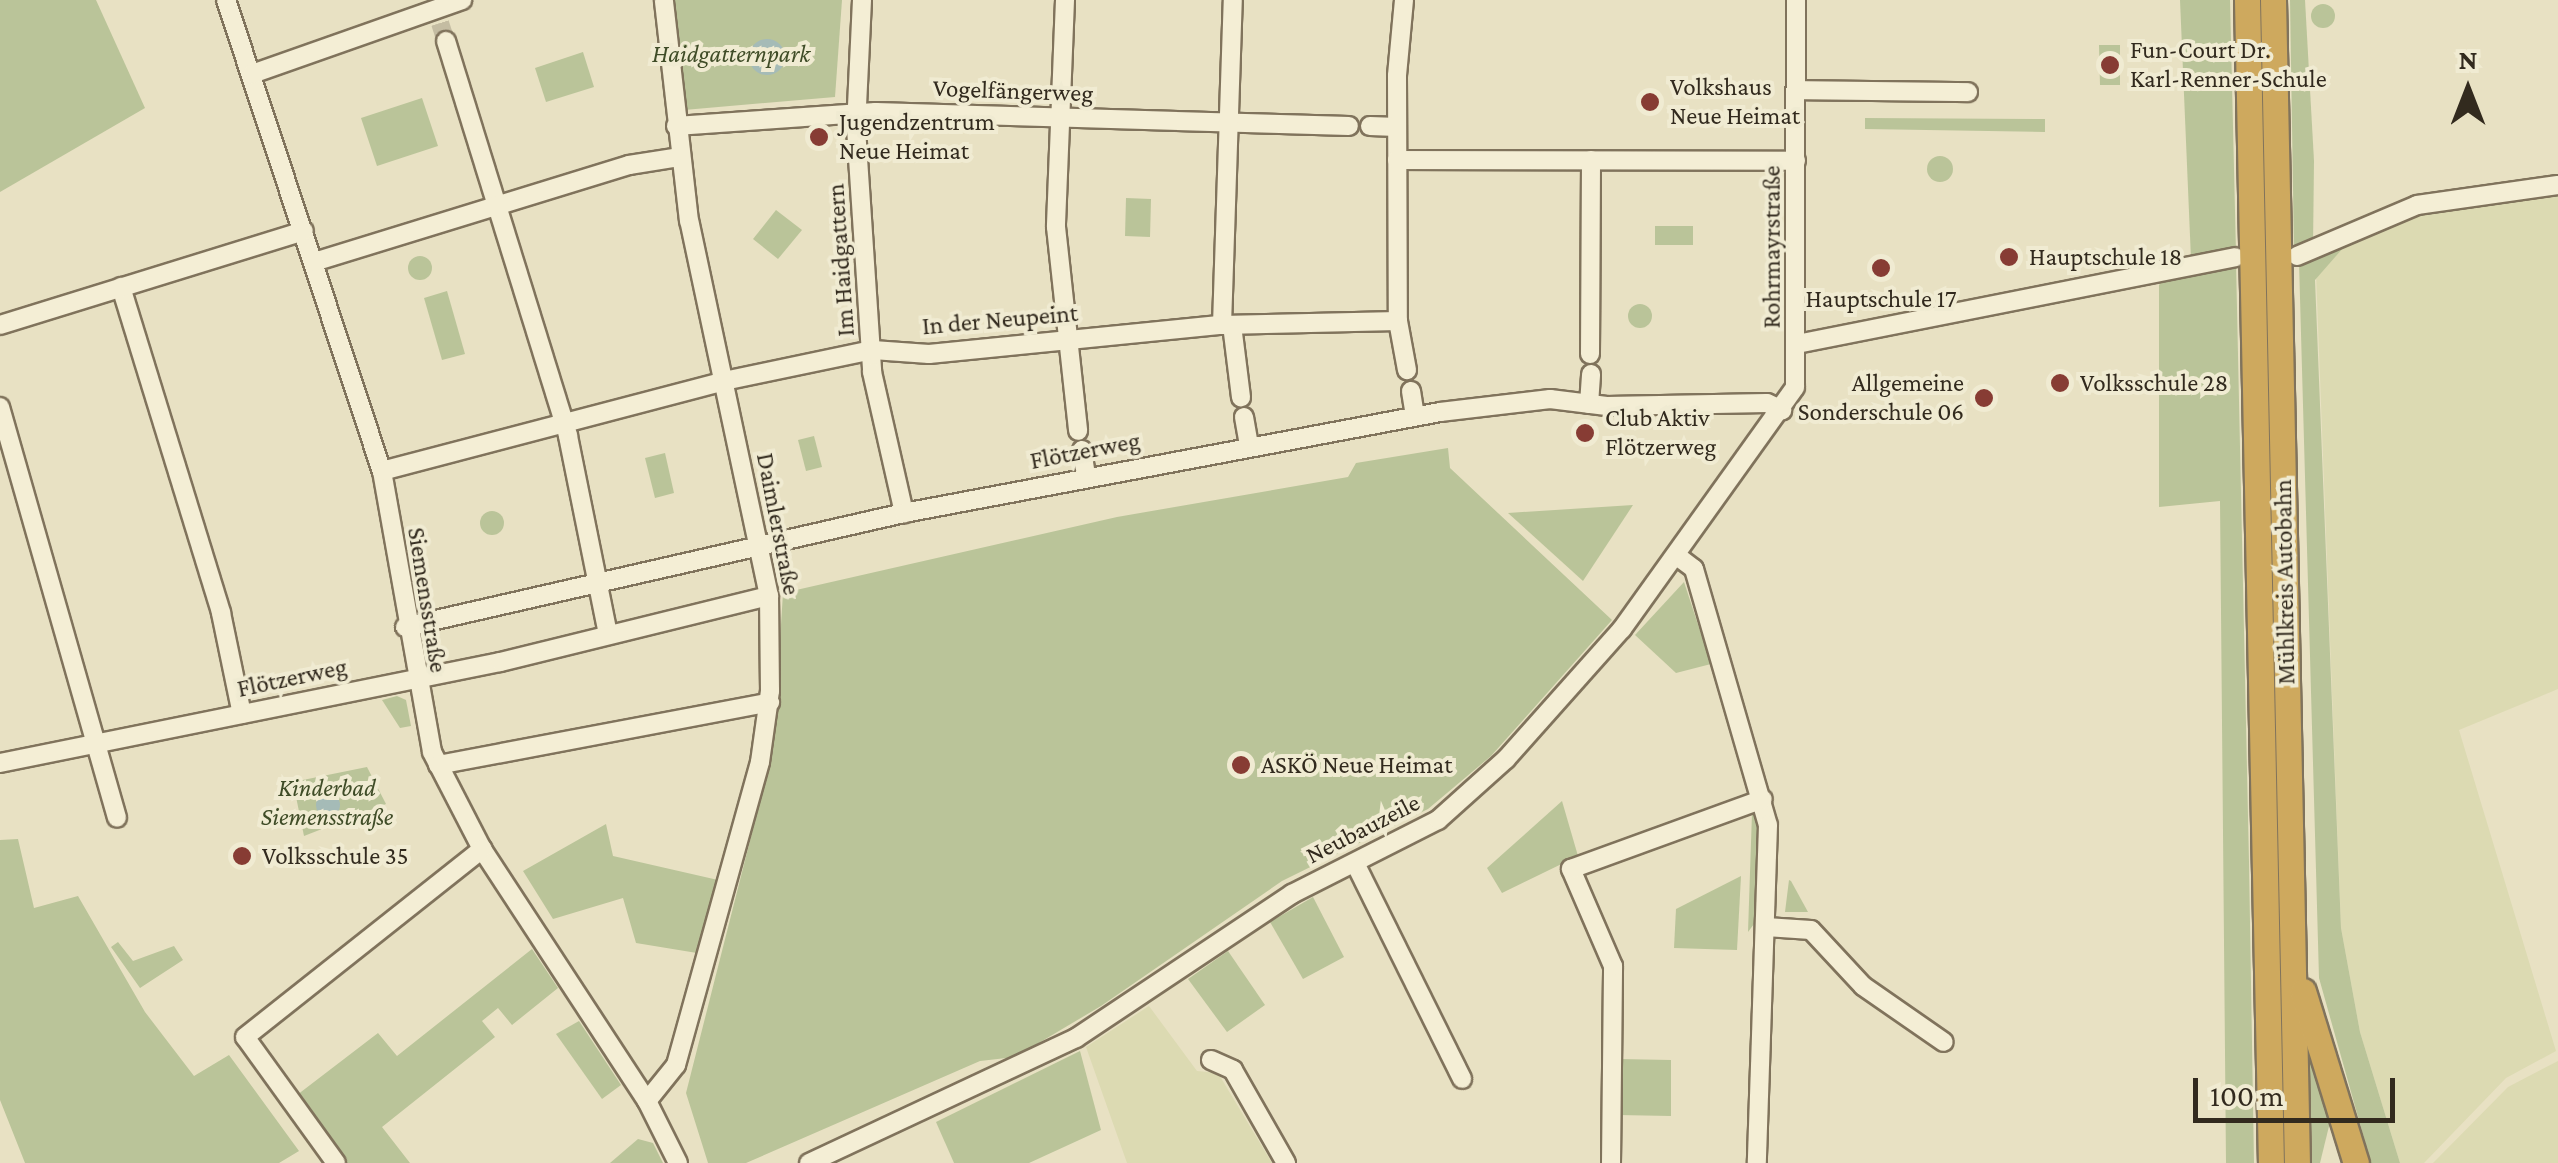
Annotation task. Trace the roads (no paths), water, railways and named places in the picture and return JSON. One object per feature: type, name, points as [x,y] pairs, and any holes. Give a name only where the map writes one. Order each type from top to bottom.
[{"type":"highway","name":"Mühlkreis Autobahn","points":[[2247,0],[2271,1163]]},
{"type":"highway","name":"Mühlkreis Autobahn","points":[[2274,0],[2297,1163]]},
{"type":"highway","points":[[2293,959],[2356,1163]]},
{"type":"street","name":"Siemensstraße","points":[[226,0],[382,471],[414,679],[438,765],[482,849],[648,1101],[678,1163]]},
{"type":"street","points":[[252,74],[434,17],[462,0]]},
{"type":"street","name":"Daimlerstraße","points":[[648,1101],[676,1065],[760,762],[770,702],[769,596],[680,157],[664,0]]},
{"type":"street","name":"Im Haidgattern","points":[[862,0],[857,113],[872,350],[904,513]]},
{"type":"street","points":[[1065,0],[1056,228],[1078,431]]},
{"type":"street","points":[[1233,0],[1226,122],[1227,325],[1241,397]]},
{"type":"street","points":[[1404,0],[1397,127],[1398,321],[1408,370]]},
{"type":"street","name":"Rohrmayrstraße","points":[[1796,0],[1797,375]]},
{"type":"street","points":[[434,17],[501,205],[564,423],[608,634]]},
{"type":"street","points":[[1796,90],[1968,92]]},
{"type":"street","name":"Vogelfängerweg","points":[[676,126],[857,113],[1348,126]]},
{"type":"street","points":[[1370,126],[1397,127]]},
{"type":"street","points":[[314,262],[629,164],[680,157]]},
{"type":"street","points":[[1397,160],[1796,161]]},
{"type":"street","points":[[1590,354],[1591,160]]},
{"type":"street","points":[[2297,256],[2417,205],[2558,185]]},
{"type":"street","points":[[0,324],[304,231]]},
{"type":"street","points":[[1797,344],[1879,333],[2235,257]]},
{"type":"street","points":[[121,287],[221,613],[242,714]]},
{"type":"street","name":"In der Neupeint","points":[[382,471],[724,381],[872,350],[929,354],[1227,325],[1398,321]]},
{"type":"street","points":[[1589,404],[1590,374]]},
{"type":"street","name":"Neubauzeile","points":[[809,1163],[1076,1038],[1280,901],[1422,830],[1478,786],[1544,719],[1677,556],[1782,410],[1797,375]]},
{"type":"street","points":[[1411,391],[1416,416]]},
{"type":"street","name":"Flötzerweg","points":[[406,628],[904,513],[1416,416],[1550,400],[1589,404],[1767,403],[1782,410]]},
{"type":"street","points":[[0,408],[118,818]]},
{"type":"street","points":[[1244,417],[1248,446]]},
{"type":"street","points":[[1082,450],[1086,476]]},
{"type":"street","points":[[1677,556],[1694,570],[1763,800],[1766,927],[1757,1163]]},
{"type":"street","name":"Flötzerweg","points":[[0,763],[414,679],[769,596]]},
{"type":"street","points":[[438,765],[770,702]]},
{"type":"street","points":[[1611,1163],[1613,966],[1571,869],[1763,800]]},
{"type":"street","points":[[336,1163],[245,1038],[482,849]]},
{"type":"street","points":[[1355,864],[1462,1079]]},
{"type":"street","points":[[1766,927],[1811,930],[1874,995],[1944,1042]]},
{"type":"street","points":[[1211,1060],[1233,1070],[1286,1163]]},
{"type":"water","points":[[767,39],[780,44],[785,57],[780,70],[767,75],[754,70],[749,57],[754,44]]},
{"type":"water","points":[[328,793],[340,805],[328,817],[316,805]]},
{"type":"tunnel","points":[[440,23],[446,41]]},
{"type":"place","name":"Fun-Court Dr. Karl-Renner-Schule","points":[[2110,65]]},
{"type":"place","name":"Volkshaus Neue Heimat","points":[[1650,102]]},
{"type":"place","name":"Jugendzentrum Neue Heimat","points":[[819,137]]},
{"type":"place","name":"Hauptschule 18","points":[[2009,257]]},
{"type":"place","name":"Hauptschule 17","points":[[1881,268]]},
{"type":"place","name":"Volksschule 28","points":[[2060,383]]},
{"type":"place","name":"Allgemeine Sonderschule 06","points":[[1984,398]]},
{"type":"place","name":"Club Aktiv Flötzerweg","points":[[1585,433]]},
{"type":"place","name":"ASKÖ Neue Heimat","points":[[1241,765]]},
{"type":"place","name":"Volksschule 35","points":[[242,856]]},
{"type":"park label","name":"Haidgatternpark","points":[[731,54]]},
{"type":"park label","name":"Kinderbad Siemensstraße","points":[[327,804]]}]
